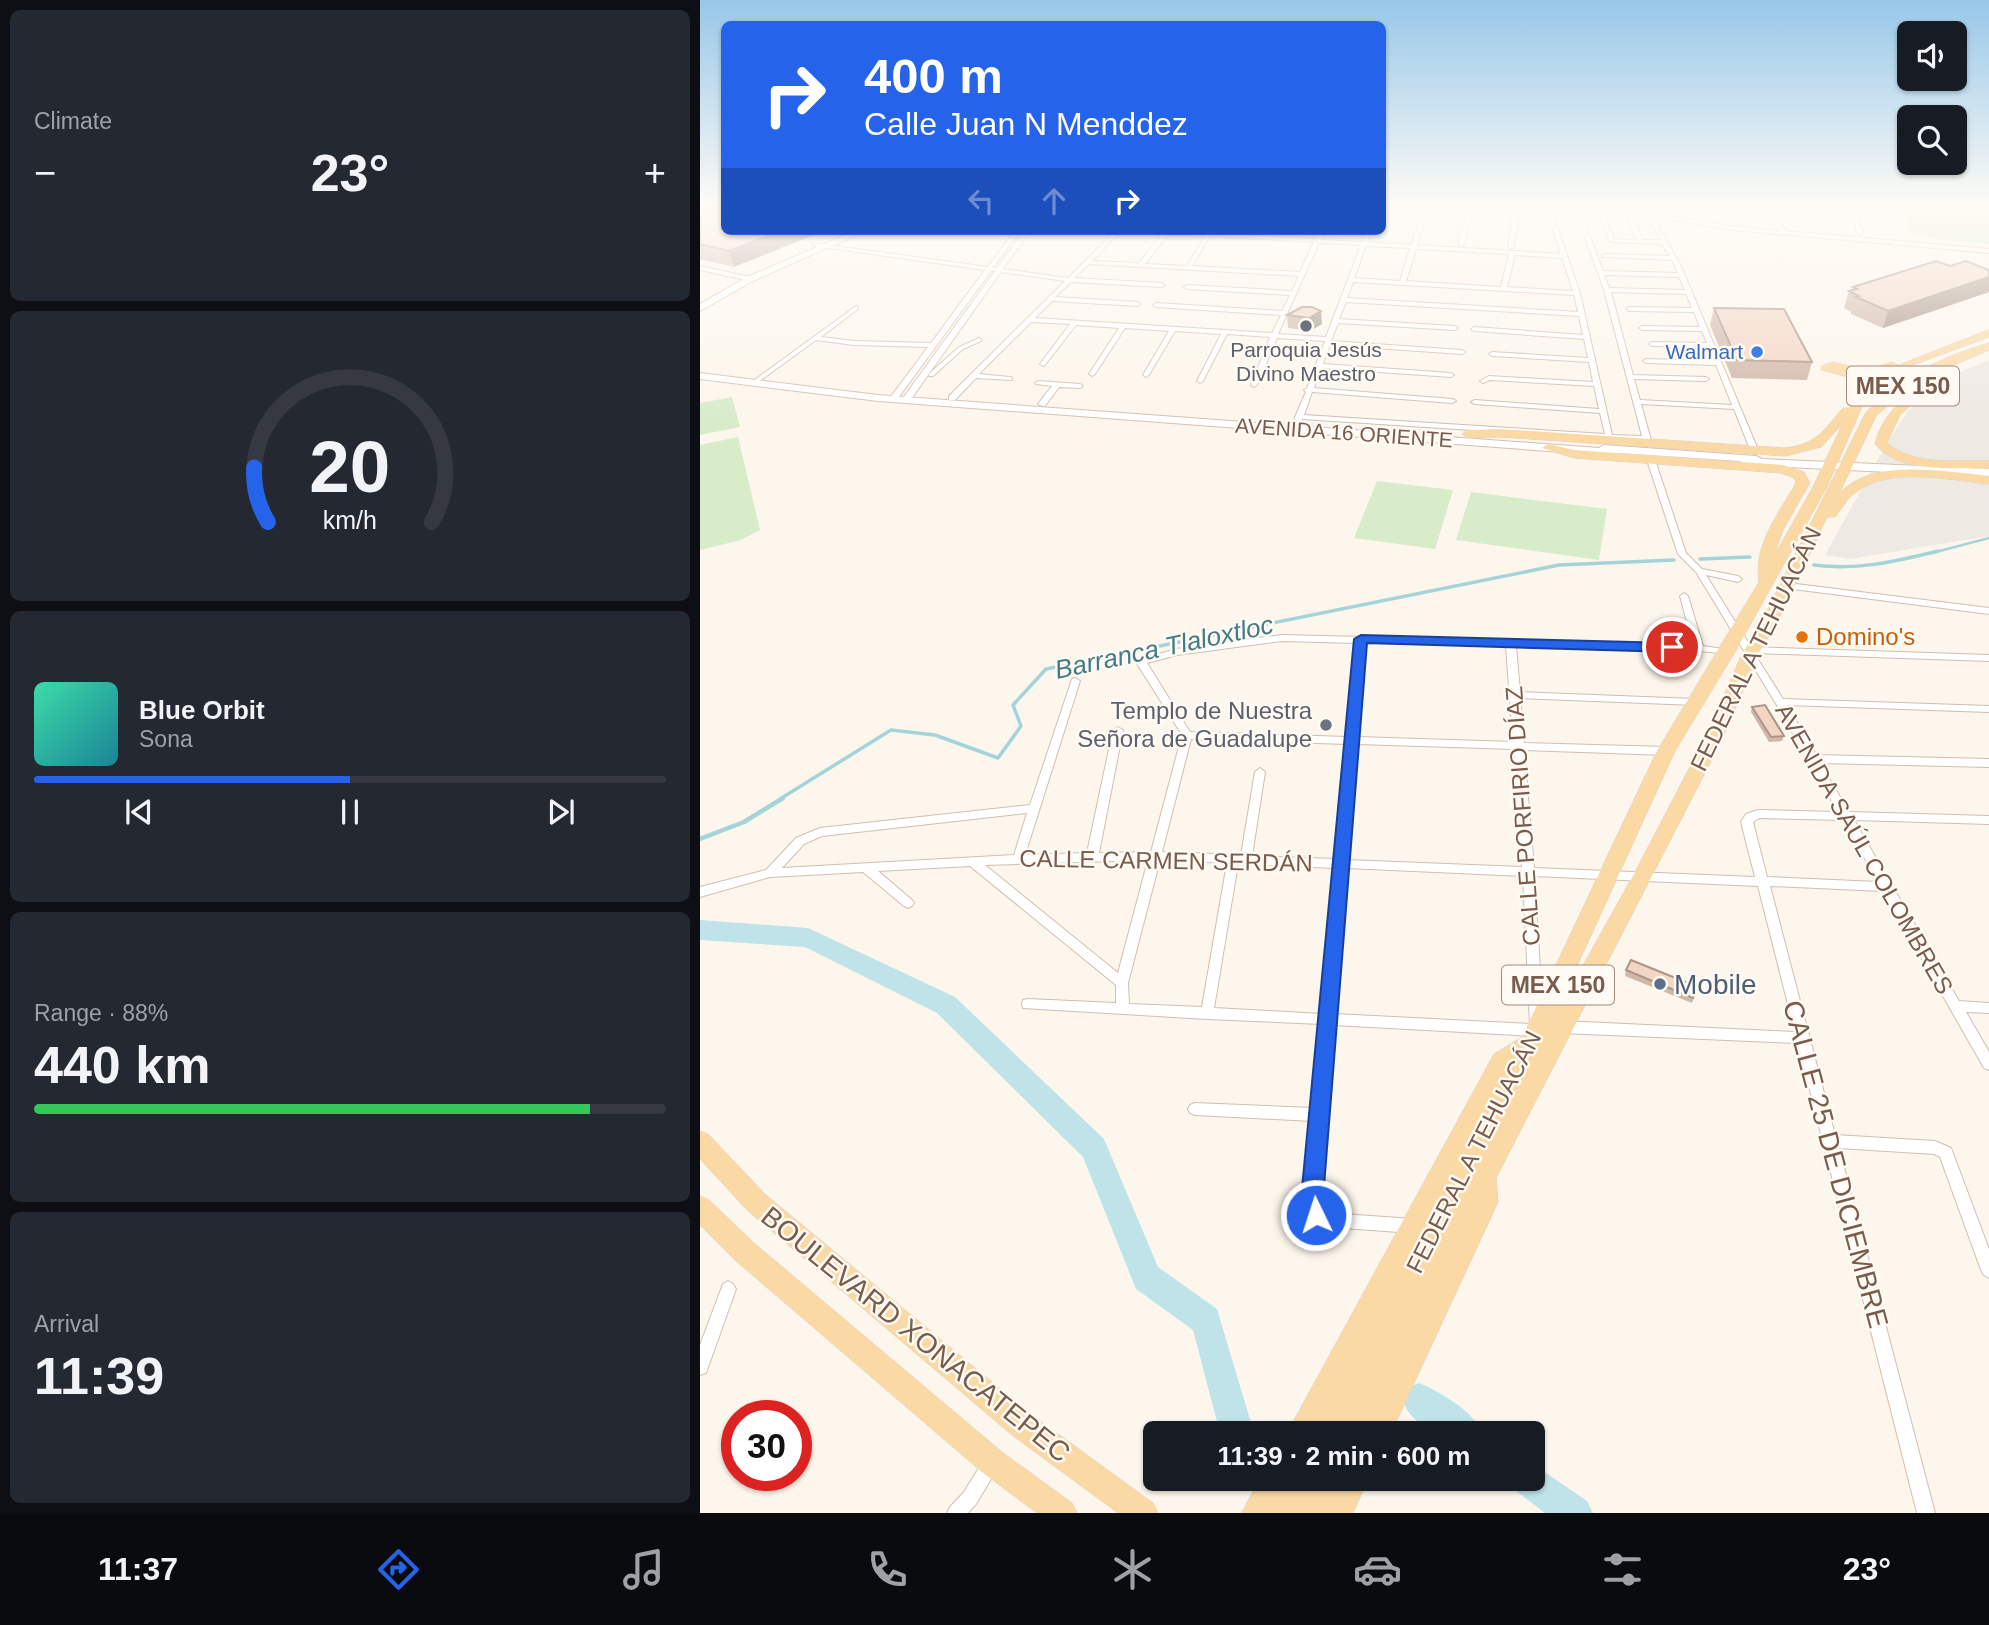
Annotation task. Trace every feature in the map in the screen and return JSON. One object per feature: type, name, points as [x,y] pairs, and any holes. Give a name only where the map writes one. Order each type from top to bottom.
[{"type":"main road","points":[[700,308],[703,299],[749,277]]},
{"type":"main road","points":[[1985,341],[1909,401],[1892,419],[1880,442],[1887,451],[1905,459],[1989,473]]},
{"type":"main road","name":"MEX 150","points":[[1837,466],[1859,401],[1878,382],[1909,363],[1985,341]]},
{"type":"main road","name":"MEX 150","points":[[1837,466],[1856,444],[1871,414],[1899,389],[1985,341]]},
{"type":"main road","points":[[1468,434],[1500,433],[1647,441],[1680,450],[1801,451],[1828,437],[1844,413],[1859,401],[1862,382],[1852,375],[1825,368],[1833,365],[1867,374],[1891,365],[1909,363]]},
{"type":"main road","points":[[1890,464],[1870,449],[1870,441],[1890,412],[1934,369]]},
{"type":"main road","name":"AVENIDA 16 ORIENTE","points":[[700,375],[901,397],[1468,434],[1547,447]]},
{"type":"main road","name":"AVENIDA 16 ORIENTE","points":[[901,397],[952,398],[1297,423],[1547,447],[1800,462]]},
{"type":"main road","points":[[1547,447],[1583,443],[1887,470],[1989,473]]},
{"type":"main road","points":[[1547,447],[1574,454],[1783,469],[1799,475],[1803,483],[1769,549],[1764,567],[1774,596],[1770,621]]},
{"type":"main road","points":[[1761,452],[1800,462],[1812,474],[1812,486],[1781,544],[1768,578]]},
{"type":"main road","points":[[1837,466],[1890,464],[1989,473]]},
{"type":"main road","name":"FEDERAL A TEHUACÁN","points":[[1335,1421],[1386,1343],[1483,1174],[1643,876],[1714,738],[1748,659],[1788,586],[1818,522],[1837,466]]},
{"type":"main road","name":"FEDERAL A TEHUACÁN","points":[[1357,1421],[1386,1343],[1666,751],[1837,466]]},
{"type":"main road","points":[[1818,522],[1832,513],[1852,488],[1878,478],[1989,473]]},
{"type":"main road","points":[[1732,644],[1736,657],[1748,659]]},
{"type":"main road","points":[[1307,1421],[1502,1061],[1533,1037]]},
{"type":"main road","name":"BOULEVARD XONACATEPEC","points":[[700,1142],[757,1203],[1022,1426],[1143,1513]]},
{"type":"main road","points":[[1382,1421],[1486,1202],[1487,1191],[1483,1174]]},
{"type":"main road","name":"BOULEVARD XONACATEPEC","points":[[700,1208],[745,1252],[992,1462],[1062,1513]]},
{"type":"main road","points":[[1257,1513],[1269,1491]]},
{"type":"main road","points":[[1285,1513],[1297,1491]]},
{"type":"main road","points":[[1313,1513],[1324,1491]]},
{"type":"main road","points":[[1338,1513],[1348,1491]]},
{"type":"street","points":[[740,277],[746,278]]},
{"type":"street","points":[[901,397],[932,345],[982,277]]},
{"type":"street","points":[[923,380],[995,277]]},
{"type":"street","points":[[1043,277],[1162,285]]},
{"type":"street","points":[[952,398],[1072,277]]},
{"type":"street","points":[[1254,385],[1273,336],[1302,277]]},
{"type":"street","points":[[1352,277],[1297,423],[1609,436],[1647,441],[1602,277]]},
{"type":"street","points":[[1402,283],[1404,277]]},
{"type":"street","points":[[1504,289],[1507,277]]},
{"type":"street","points":[[1572,277],[1609,436]]},
{"type":"street","points":[[1682,277],[1736,407],[1761,452]]},
{"type":"street","points":[[1351,280],[1577,293]]},
{"type":"street","points":[[1187,287],[1294,293]]},
{"type":"street","points":[[1607,290],[1688,292]]},
{"type":"street","points":[[1050,299],[1138,304]]},
{"type":"street","points":[[1344,300],[1582,314]]},
{"type":"street","points":[[1156,305],[1285,313]]},
{"type":"street","points":[[754,382],[856,308]]},
{"type":"street","points":[[1629,309],[1696,310]]},
{"type":"street","points":[[1030,320],[1225,332],[1462,352]]},
{"type":"street","points":[[1337,321],[1455,328]]},
{"type":"street","points":[[1042,364],[1074,323]]},
{"type":"street","points":[[1092,374],[1123,326]]},
{"type":"street","points":[[1642,328],[1704,329]]},
{"type":"street","points":[[1146,375],[1174,329]]},
{"type":"street","points":[[1474,329],[1587,337]]},
{"type":"street","points":[[1200,381],[1225,332]]},
{"type":"street","points":[[815,338],[854,343],[932,345]]},
{"type":"street","points":[[901,397],[961,348],[979,340],[961,339]]},
{"type":"street","points":[[1652,344],[1710,345]]},
{"type":"street","points":[[947,347],[961,348]]},
{"type":"street","points":[[1492,354],[1591,360]]},
{"type":"street","points":[[1646,361],[1717,363]]},
{"type":"street","points":[[1319,366],[1451,375]]},
{"type":"street","points":[[974,376],[1010,379]]},
{"type":"street","points":[[1483,381],[1489,377],[1597,384]]},
{"type":"street","points":[[1629,377],[1706,379]]},
{"type":"street","points":[[1038,383],[1080,386]]},
{"type":"street","points":[[1042,404],[1057,385]]},
{"type":"street","points":[[1308,390],[1452,401]]},
{"type":"street","points":[[1475,402],[1603,411]]},
{"type":"street","points":[[1636,402],[1736,407]]},
{"type":"street","points":[[1123,1009],[1122,983],[1187,735],[1141,662],[1176,652],[1282,638],[1699,648],[1732,644],[1699,571],[1682,554],[1651,460]]},
{"type":"street","points":[[1699,571],[1738,579]]},
{"type":"street","points":[[1788,586],[1989,611]]},
{"type":"street","points":[[1684,596],[1699,648]]},
{"type":"street","points":[[1361,639],[1325,1020],[1312,1199],[1316,1215],[1329,1220],[1413,1226]]},
{"type":"street","name":"CALLE PORFIRIO DÍAZ","points":[[1511,644],[1528,870],[1533,1037]]},
{"type":"street","points":[[1748,659],[1989,658]]},
{"type":"street","name":"AVENIDA SAÚL COLOMBRES","points":[[1748,659],[1780,702],[1989,1064]]},
{"type":"street","points":[[1018,859],[1075,681]]},
{"type":"street","points":[[1514,695],[1695,702]]},
{"type":"street","points":[[1780,702],[1989,709]]},
{"type":"street","points":[[1092,858],[1118,730]]},
{"type":"street","points":[[1187,735],[1666,751]]},
{"type":"street","points":[[1812,759],[1989,763]]},
{"type":"street","points":[[1207,1014],[1260,772]]},
{"type":"street","points":[[771,873],[800,841],[820,832],[1035,808]]},
{"type":"street","name":"CALLE 25 DE DICIEMBRE","points":[[1845,816],[1759,814],[1750,817],[1747,822],[1926,1513]]},
{"type":"street","points":[[1845,816],[1989,820]]},
{"type":"street","name":"CALLE CARMEN SERDÁN","points":[[700,891],[771,873],[1018,859],[1156,856],[1887,887]]},
{"type":"street","points":[[972,862],[1122,983]]},
{"type":"street","points":[[867,869],[908,903]]},
{"type":"street","points":[[1028,1004],[1325,1020],[1533,1037]]},
{"type":"street","points":[[1956,1006],[1989,1008]]},
{"type":"street","points":[[1560,1027],[1804,1038]]},
{"type":"street","points":[[1195,1109],[1318,1115]]},
{"type":"street","points":[[1831,1141],[1935,1148],[1946,1153],[1989,1270]]},
{"type":"street","points":[[700,1367],[729,1289]]},
{"type":"street","points":[[956,1513],[970,1498],[992,1462]]},
{"type":"shaded area","points":[[1989,360],[1989,536],[1850,559],[1825,555],[1887,443],[1909,410],[1949,376]]},
{"type":"green space","points":[[732,397],[740,427],[700,435],[700,403]]},
{"type":"green space","points":[[738,437],[760,530],[741,540],[700,550],[700,445]]},
{"type":"green space","points":[[1377,481],[1453,490],[1435,549],[1354,538]]},
{"type":"green space","points":[[1471,492],[1607,509],[1599,560],[1456,540]]},
{"type":"building","points":[[1886,277],[1989,277],[1888,311],[1856,297],[1859,296],[1849,291],[1857,289],[1853,287]]},
{"type":"building","points":[[1302,307],[1321,311],[1309,318],[1287,315]]},
{"type":"building","points":[[1714,308],[1784,309],[1812,362],[1737,360]]},
{"type":"building","points":[[1765,705],[1784,736],[1771,737],[1752,707]]},
{"type":"building","points":[[1631,960],[1698,987],[1693,998],[1626,970]]},
{"type":"waterway","name":"Barranca Tlaloxtloc","points":[[1932,553],[1989,538]]},
{"type":"waterway","name":"Barranca Tlaloxtloc","points":[[1814,565],[1861,566],[1938,551]]},
{"type":"waterway","name":"Barranca Tlaloxtloc","points":[[1700,559],[1750,557]]},
{"type":"waterway","name":"Barranca Tlaloxtloc","points":[[780,799],[891,730],[935,735],[998,758],[1021,726],[1013,705],[1046,669],[1559,565],[1674,560]]},
{"type":"waterway","name":"Barranca Tlaloxtloc","points":[[700,839],[744,822],[783,798]]},
{"type":"waterway","points":[[700,930],[808,938],[946,1005],[1094,1148],[1147,1278],[1206,1320],[1234,1421]]},
{"type":"waterway","points":[[1419,1400],[1448,1421]]},
{"type":"waterway","points":[[1545,1491],[1575,1513]]},
{"type":"place","name":"Parroquia Jesús Divino Maestro","points":[[1306,326]]},
{"type":"place","name":"Walmart","points":[[1757,352]]},
{"type":"place","name":"Domino's","points":[[1802,637]]},
{"type":"place","name":"Templo de Nuestra Señora de Guadalupe","points":[[1326,725]]},
{"type":"place","name":"Mobile","points":[[1660,984]]},
{"type":"route","points":[[1316,1215],[1312,1199],[1325,1020],[1361,639],[1672,647]]}]
